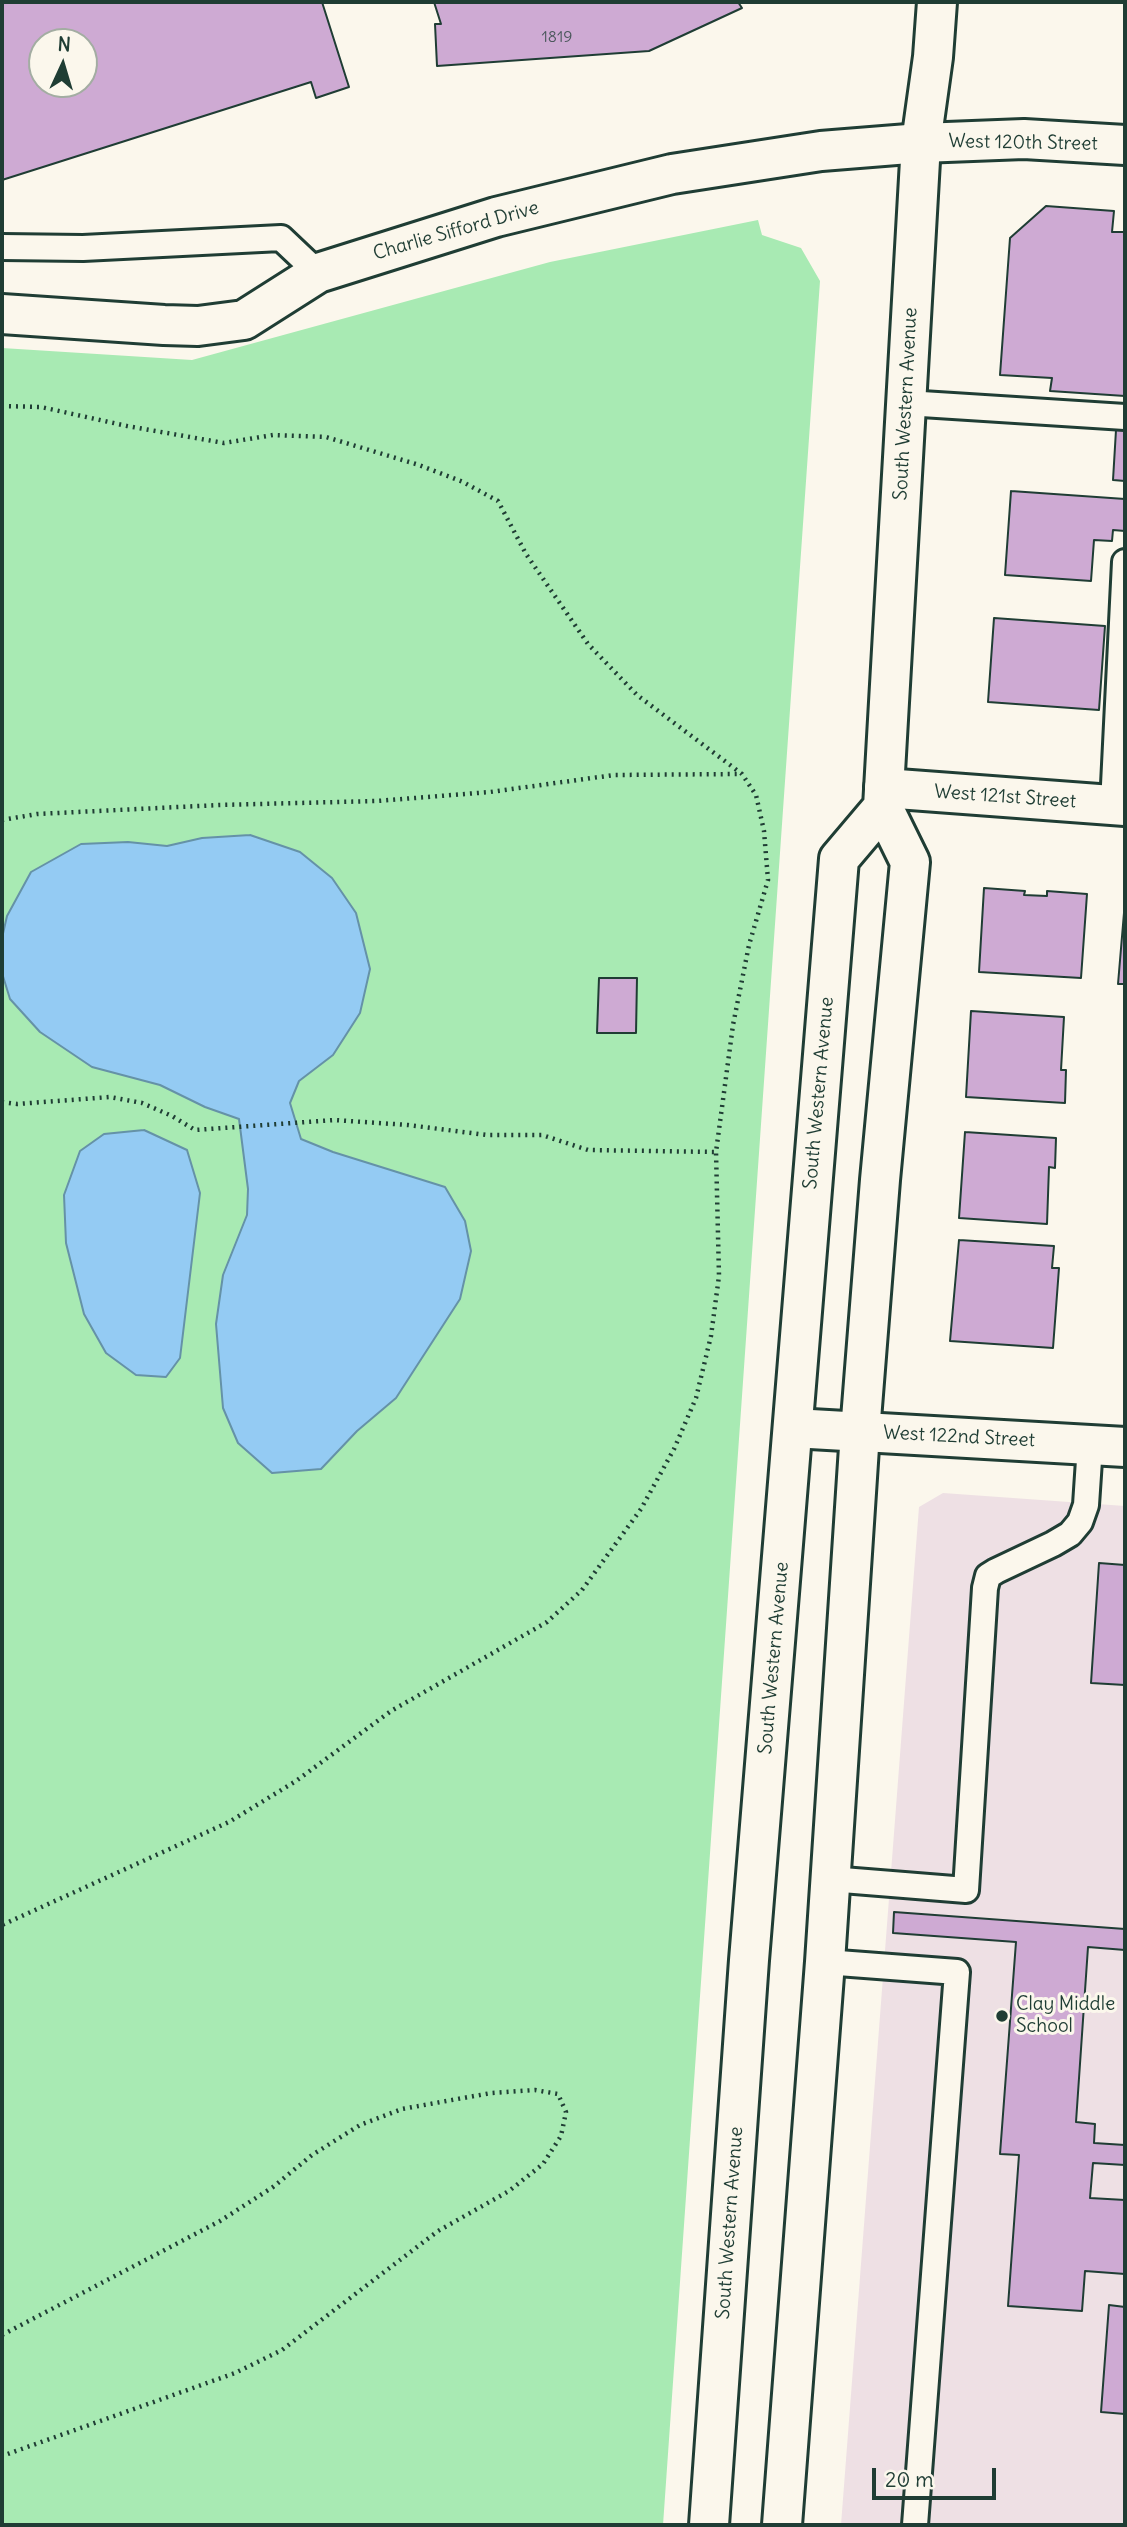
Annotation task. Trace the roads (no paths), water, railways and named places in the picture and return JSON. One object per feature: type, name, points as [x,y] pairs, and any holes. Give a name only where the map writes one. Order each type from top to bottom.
[{"type":"main road","name":"South Western Avenue","points":[[782,2525],[825,1962],[860,1432],[910,862],[883,797],[921,143],[937,2]]},
{"type":"main road","name":"West 120th Street","points":[[921,143],[1024,139],[1125,145]]},
{"type":"main road","name":"Charlie Sifford Drive","points":[[2,314],[198,326],[243,320],[318,273],[496,218],[672,174],[821,151],[921,143]]},
{"type":"main road","name":"South Western Avenue","points":[[709,2525],[748,1960],[839,859],[883,797]]},
{"type":"main road","name":"West 121st Street","points":[[883,797],[1119,806]]},
{"type":"main road","name":"West 122nd Street","points":[[793,1427],[1108,1446]]},
{"type":"lane","points":[[2,247],[83,248],[281,238],[318,273]]},
{"type":"lane","points":[[906,403],[1125,417]]},
{"type":"lane","points":[[1119,806],[1125,562]]},
{"type":"lane","points":[[830,1879],[966,1890],[985,1588],[988,1576],[1070,1534],[1080,1522],[1108,1446]]},
{"type":"lane","points":[[825,1962],[957,1972],[915,2525]]},
{"type":"water","points":[[250,835],[300,852],[332,878],[356,913],[370,969],[360,1013],[333,1055],[299,1081],[290,1103],[301,1139],[333,1152],[445,1187],[465,1221],[471,1251],[460,1299],[396,1398],[357,1431],[321,1469],[272,1473],[238,1443],[223,1408],[216,1324],[223,1275],[247,1215],[248,1189],[239,1119],[205,1107],[160,1085],[92,1067],[40,1032],[10,999],[2,973],[2,938],[7,916],[31,872],[81,844],[128,842],[167,846],[202,838]]},
{"type":"water","points":[[144,1130],[187,1150],[200,1193],[180,1358],[166,1377],[136,1375],[106,1353],[84,1314],[66,1243],[64,1195],[80,1151],[104,1134]]},
{"type":"place","name":"Clay Middle School","points":[[1002,2016]]}]
